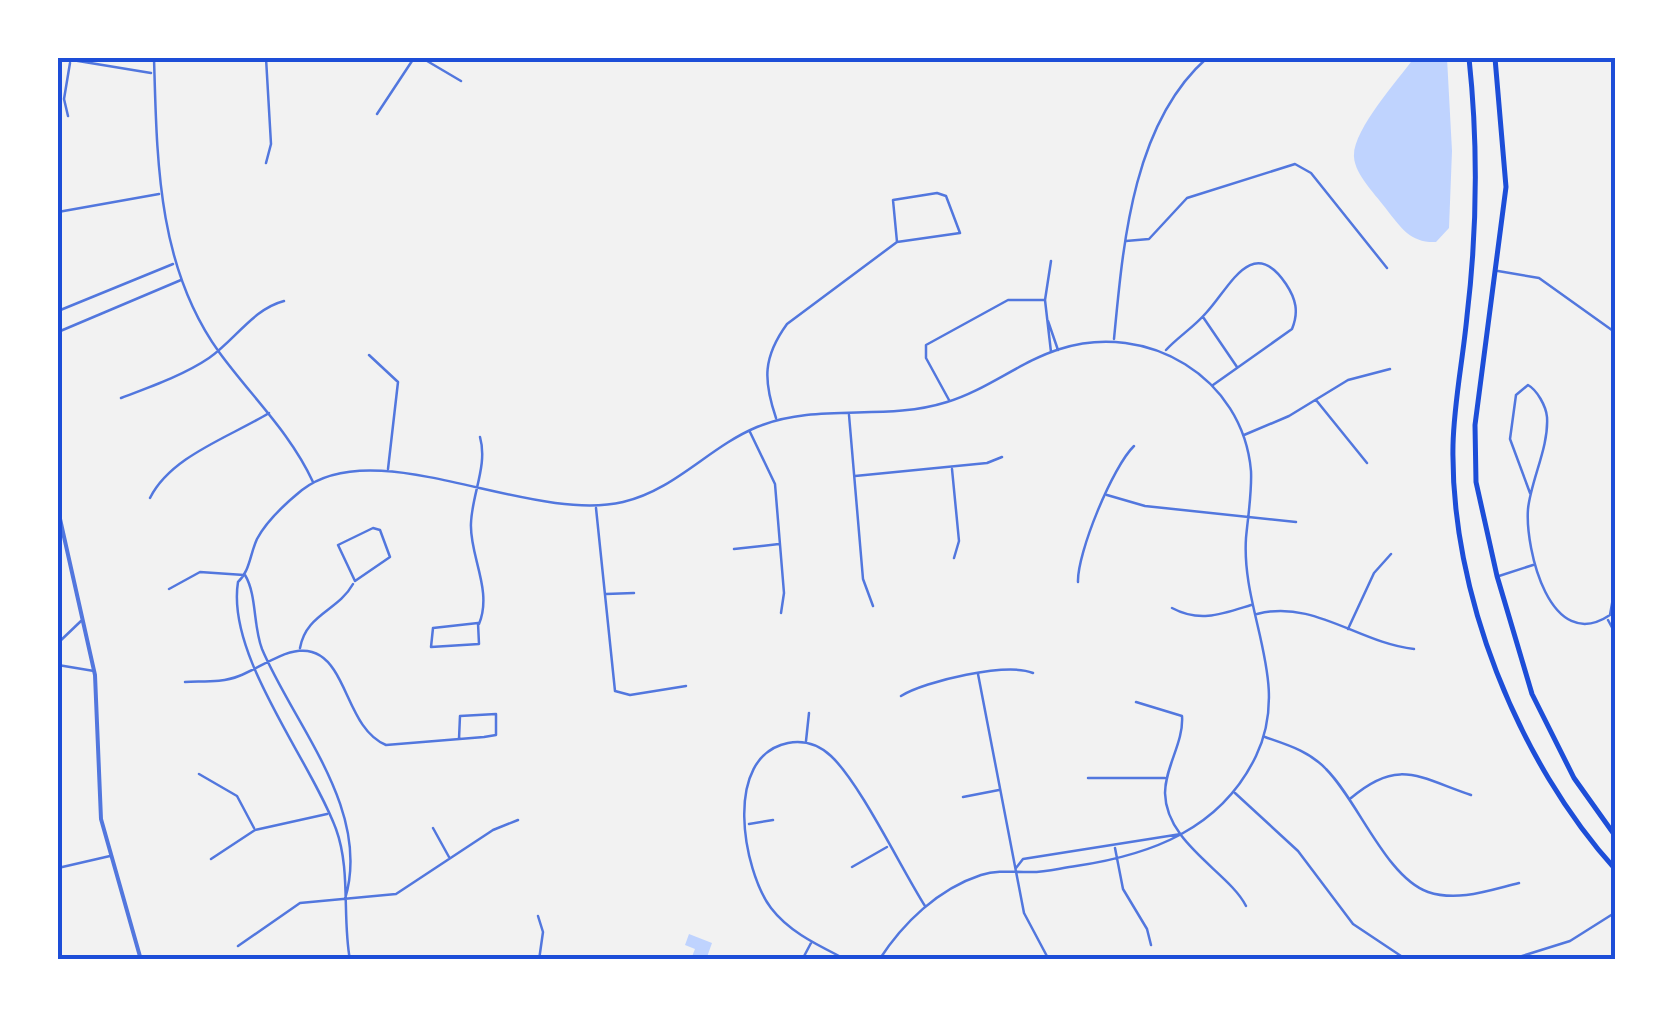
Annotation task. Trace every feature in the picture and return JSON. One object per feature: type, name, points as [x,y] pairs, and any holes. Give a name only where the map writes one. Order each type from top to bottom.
[{"type":"main road","points":[[1469,58],[1472,259],[1453,447],[1459,532],[1498,672],[1522,736],[1572,818],[1616,870]]},
{"type":"main road","points":[[1495,58],[1506,159],[1498,271],[1474,440],[1480,506],[1519,656],[1545,725],[1574,778],[1616,837]]},
{"type":"street","points":[[60,58],[154,73]]},
{"type":"street","points":[[154,58],[161,194],[181,280],[218,351],[270,413],[312,482]]},
{"type":"street","points":[[266,58],[270,144],[266,163]]},
{"type":"street","points":[[378,114],[414,58]]},
{"type":"street","points":[[422,58],[461,80]]},
{"type":"street","points":[[1114,340],[1126,240],[1156,131],[1180,89],[1207,58]]},
{"type":"street","points":[[68,116],[64,99],[70,62]]},
{"type":"street","points":[[1126,240],[1149,239],[1192,196],[1298,164],[1311,173],[1387,268]]},
{"type":"street","points":[[58,212],[161,194]]},
{"type":"street","points":[[776,420],[764,375],[777,338],[787,324],[896,242],[958,234],[961,226],[946,196],[894,199],[896,242]]},
{"type":"street","points":[[1051,352],[1045,300],[1052,261]]},
{"type":"street","points":[[58,311],[175,263]]},
{"type":"street","points":[[1165,352],[1203,317],[1244,268],[1264,265],[1282,278],[1296,304],[1292,328],[1213,385]]},
{"type":"street","points":[[1498,271],[1540,278],[1616,333]]},
{"type":"street","points":[[58,332],[181,280]]},
{"type":"street","points":[[122,398],[190,368],[218,351],[261,310],[284,300]]},
{"type":"street","points":[[950,402],[926,358],[926,344],[1010,300],[1045,300]]},
{"type":"street","points":[[1203,317],[1238,368]]},
{"type":"street","points":[[1048,320],[1058,350]]},
{"type":"street","points":[[350,960],[340,841],[256,668],[236,610],[238,582],[246,575],[263,530],[312,482],[354,471],[388,471],[564,507],[596,506],[655,491],[750,430],[776,420],[907,410],[950,402],[1051,352],[1114,340],[1165,352],[1213,385],[1242,436],[1250,470],[1246,558],[1252,605],[1270,675],[1264,736],[1234,792],[1182,834],[1156,849],[1116,860],[979,875],[925,906],[898,931],[879,960]]},
{"type":"street","points":[[369,355],[398,382],[388,471]]},
{"type":"street","points":[[1242,436],[1289,416],[1359,375],[1390,369]]},
{"type":"street","points":[[1530,493],[1510,436],[1516,395],[1528,385],[1536,389],[1547,417],[1530,493],[1528,536],[1533,564],[1545,594],[1562,613],[1582,621],[1607,619]]},
{"type":"street","points":[[1315,399],[1367,464]]},
{"type":"street","points":[[150,498],[158,484],[186,460],[270,413]]},
{"type":"street","points":[[849,413],[863,580],[873,606]]},
{"type":"street","points":[[750,430],[773,475],[784,593],[781,613]]},
{"type":"street","points":[[479,624],[432,628],[430,646],[436,650],[480,644],[483,603],[470,526],[483,452],[480,436]]},
{"type":"street","points":[[1078,582],[1082,556],[1121,459],[1134,446]]},
{"type":"street","points":[[854,476],[952,468],[1002,457]]},
{"type":"street","points":[[952,468],[958,531],[954,558]]},
{"type":"street","points":[[1107,495],[1145,506],[1296,522]]},
{"type":"street","points":[[596,506],[612,682],[621,695],[686,686]]},
{"type":"street","points":[[58,510],[94,671],[96,781],[111,856],[141,960]]},
{"type":"street","points":[[300,649],[308,623],[344,597],[355,581],[390,557],[376,527],[338,545],[355,581]]},
{"type":"street","points":[[734,549],[780,544]]},
{"type":"street","points":[[1347,630],[1374,573],[1391,554]]},
{"type":"street","points":[[1497,576],[1533,564]]},
{"type":"street","points":[[169,589],[200,572],[246,575]]},
{"type":"street","points":[[246,575],[251,584],[255,626],[268,660],[323,765],[339,806],[348,853],[344,900]]},
{"type":"street","points":[[1616,582],[1607,619],[1616,635]]},
{"type":"street","points":[[604,594],[634,593]]},
{"type":"street","points":[[1172,608],[1206,618],[1252,605]]},
{"type":"street","points":[[1256,615],[1298,610],[1378,644],[1414,649]]},
{"type":"street","points":[[58,643],[82,620]]},
{"type":"street","points":[[185,682],[233,678],[300,649],[329,662],[366,731],[391,746],[460,739],[496,735],[496,714],[460,716],[460,739]]},
{"type":"street","points":[[58,665],[94,671]]},
{"type":"street","points":[[901,696],[922,685],[978,674],[1015,669],[1033,673]]},
{"type":"street","points":[[978,674],[1028,924],[1050,960]]},
{"type":"street","points":[[1136,702],[1182,716],[1167,778],[1166,802],[1199,860],[1234,888],[1246,906]]},
{"type":"street","points":[[806,742],[809,712]]},
{"type":"street","points":[[1264,736],[1311,756],[1350,799],[1398,868],[1426,891],[1462,896],[1519,883]]},
{"type":"street","points":[[847,960],[812,942],[766,901],[755,872],[744,792],[754,762],[781,745],[806,742],[827,752],[839,765],[925,906]]},
{"type":"street","points":[[1350,799],[1377,778],[1400,772],[1470,795]]},
{"type":"street","points":[[199,774],[237,796],[255,830]]},
{"type":"street","points":[[1088,778],[1167,778]]},
{"type":"street","points":[[963,798],[1000,790]]},
{"type":"street","points":[[1234,792],[1298,851],[1353,924],[1407,960]]},
{"type":"street","points":[[211,860],[255,830],[329,813]]},
{"type":"street","points":[[238,946],[300,903],[396,894],[493,830],[518,820]]},
{"type":"street","points":[[748,824],[773,820]]},
{"type":"street","points":[[432,828],[450,858]]},
{"type":"street","points":[[1015,869],[1023,859],[1182,834]]},
{"type":"street","points":[[852,867],[888,846]]},
{"type":"street","points":[[1115,847],[1123,890],[1147,928],[1152,945]]},
{"type":"street","points":[[58,868],[111,856]]},
{"type":"street","points":[[1509,960],[1570,942],[1616,912]]},
{"type":"street","points":[[538,916],[543,932],[539,960]]},
{"type":"street","points":[[802,960],[812,942]]},
{"type":"street","points":[[1390,960],[1392,953]]},
{"type":"water","points":[[1414,58],[1447,58],[1452,151],[1449,228],[1436,242],[1420,240],[1403,229],[1362,178],[1354,157],[1368,120]]},
{"type":"water","points":[[689,934],[712,943],[707,957],[713,959],[691,959],[695,949],[685,945]]}]
